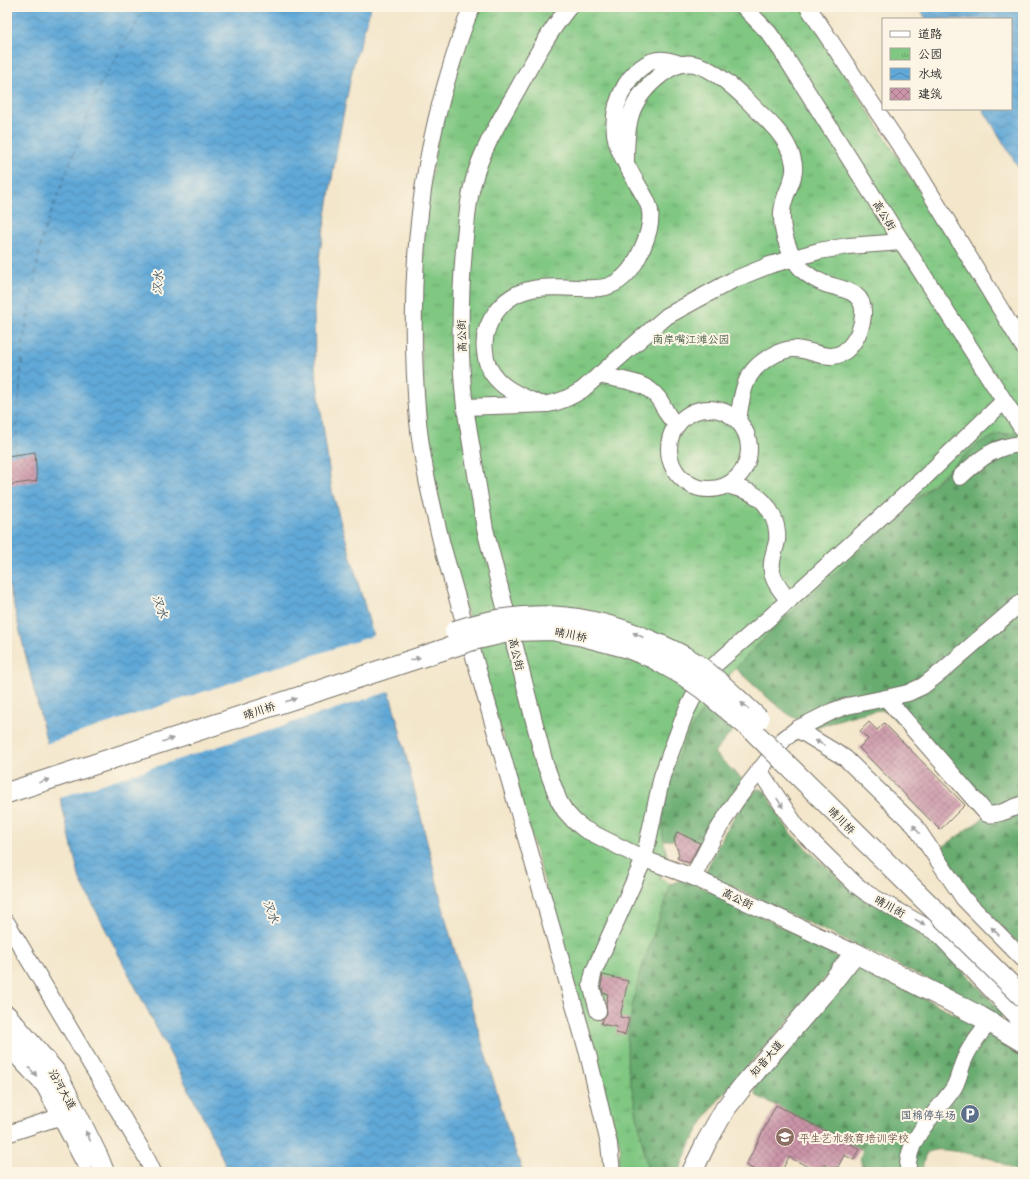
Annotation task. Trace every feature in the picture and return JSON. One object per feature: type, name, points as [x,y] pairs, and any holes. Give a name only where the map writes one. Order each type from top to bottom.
[{"type":"main road","name":"晴川桥","points":[[7,779],[465,628],[492,621],[538,616],[589,620],[629,631],[673,650],[709,674],[760,721],[1023,978]]},
{"type":"main road","name":"晴川桥","points":[[7,793],[473,640],[513,631],[531,630],[551,630],[584,636],[624,647],[653,658],[683,675],[703,689],[752,730],[1023,997]]},
{"type":"main road","name":"高公街","points":[[855,953],[989,1022],[1020,1040]]},
{"type":"main road","name":"知音大道","points":[[692,1172],[725,1109],[826,990],[855,953]]},
{"type":"main road","name":"沿河大道","points":[[7,1016],[57,1074],[104,1172]]},
{"type":"main road","name":"沿河大道","points":[[7,1043],[46,1085],[91,1172]]},
{"type":"street","points":[[472,7],[463,30],[438,110],[425,180],[417,258],[414,312],[418,422],[427,477],[442,546],[588,1054],[609,1144],[612,1172]]},
{"type":"street","name":"高公街","points":[[569,7],[539,52],[507,108],[489,142],[473,180],[463,262],[460,317],[462,387],[486,536],[545,764],[564,811],[574,821],[596,836],[644,859],[693,877],[855,953]]},
{"type":"street","name":"高公街","points":[[744,7],[769,33],[781,50],[1021,427]]},
{"type":"street","points":[[808,7],[918,173],[1023,346]]},
{"type":"street","points":[[540,404],[506,388],[494,377],[486,362],[484,344],[486,332],[490,322],[500,306],[509,298],[520,292],[539,287],[552,286],[593,289],[604,287],[612,285],[628,272],[639,255],[648,234],[650,212],[646,200],[616,143],[614,131],[622,119],[619,98],[632,76],[645,64],[656,60],[668,60],[680,64],[691,63],[698,65],[718,76],[747,100],[782,136],[789,148],[794,175],[782,211],[782,221],[787,244],[793,258],[801,268],[812,277],[825,284],[854,294],[862,303],[863,313],[859,331],[851,345],[846,350],[837,355],[825,356],[792,349],[776,354],[762,361],[752,371],[745,383],[738,421]]},
{"type":"street","points":[[465,407],[560,402],[574,396],[657,325],[680,308],[733,280],[770,265],[793,258],[848,246],[902,242]]},
{"type":"street","points":[[599,375],[644,386],[657,396],[668,416],[677,425]]},
{"type":"street","points":[[598,1011],[591,984],[594,971],[644,859],[662,776],[685,714],[710,670],[789,601],[925,477],[1004,401]]},
{"type":"street","points":[[703,409],[718,410],[732,416],[738,421],[746,433],[749,456],[747,463],[739,476],[727,485],[718,488],[701,488],[692,485],[678,474],[672,463],[669,450],[673,433],[677,425],[689,415],[703,409]]},
{"type":"street","points":[[960,477],[985,455],[994,450],[1023,444]]},
{"type":"street","points":[[727,485],[754,494],[764,503],[772,514],[776,525],[777,535],[772,560],[772,572],[774,581],[789,601]]},
{"type":"street","points":[[693,877],[724,820],[759,770],[784,739],[797,729],[833,711],[847,706],[908,693],[923,686],[1023,601]]},
{"type":"street","points":[[886,698],[987,814],[996,814],[1023,804]]},
{"type":"street","points":[[797,729],[845,758],[915,826],[964,899],[1023,959]]},
{"type":"street","name":"晴川街","points":[[759,770],[797,827],[856,885],[868,894],[937,933],[1016,1016],[1019,1022],[1020,1040]]},
{"type":"street","points":[[7,923],[146,1157],[153,1172]]},
{"type":"street","points":[[908,1172],[909,1155],[923,1128],[953,1089],[958,1080],[965,1057],[989,1022]]},
{"type":"street","points":[[7,1134],[62,1116]]},
{"type":"green space","name":"南岸嘴江滩公园","points":[[477,7],[802,7],[1023,354],[1023,432],[997,435],[979,443],[795,609],[740,663],[715,693],[694,724],[678,757],[667,793],[662,826],[668,859],[659,878],[671,884],[640,973],[627,1038],[627,1064],[648,1172],[618,1172],[617,1166],[621,1149],[443,528],[425,429],[420,312],[424,229],[435,151],[452,84]]},
{"type":"green space","points":[[1023,432],[1023,948],[970,896],[941,848],[985,817],[886,710],[860,714],[818,727],[809,725],[798,720],[775,704],[735,668],[776,627],[979,443],[997,435]]},
{"type":"green space","points":[[706,705],[734,729],[714,753],[743,780],[701,844],[677,833],[674,840],[662,840],[664,804],[673,769],[688,736]]},
{"type":"green space","points":[[758,789],[766,792],[792,835],[847,885],[933,939],[1003,1013],[1000,1018],[927,979],[705,874],[727,828],[742,806]]},
{"type":"green space","points":[[680,880],[692,882],[827,949],[837,957],[838,962],[808,999],[717,1102],[695,1135],[679,1172],[648,1172],[627,1064],[627,1038],[640,973],[671,884]]},
{"type":"green space","points":[[867,968],[966,1020],[1023,1056],[1023,1172],[1015,1171],[990,1158],[947,1150],[932,1150],[926,1154],[922,1172],[863,1172],[860,1157],[863,1150],[755,1095],[756,1080],[853,972],[859,969]]},
{"type":"water","name":"汉水","points":[[14,7],[371,7],[353,66],[338,142],[320,252],[314,308],[315,367],[332,491],[398,723],[448,928],[511,1140],[523,1172],[229,1172],[205,1121],[80,880],[7,578],[7,447],[9,432],[7,395],[7,59]]},
{"type":"water","points":[[919,7],[1023,7],[1023,175],[984,110],[1012,110],[1012,18],[925,18]]},
{"type":"pier","points":[[375,635],[391,691],[58,798],[45,744]]},
{"type":"building","points":[[35,452],[37,481],[7,485],[7,456]]},
{"type":"building","points":[[869,722],[877,730],[884,723],[965,805],[940,830],[859,748],[868,739],[860,731]]},
{"type":"building","points":[[677,832],[700,843],[689,863],[677,858],[679,854],[674,840]]},
{"type":"building","points":[[603,975],[628,981],[620,1017],[629,1019],[625,1035],[616,1033],[617,1027],[601,1024],[607,1013],[606,1004],[608,994],[603,993],[601,984]]},
{"type":"building","name":"平生艺术教育培训学校","points":[[776,1105],[860,1149],[854,1160],[844,1155],[838,1167],[831,1168],[824,1164],[821,1172],[818,1172],[789,1157],[781,1172],[758,1172],[746,1165]]},
{"type":"ferry route","points":[[15,454],[23,345],[42,237],[98,89],[146,7]]},
{"type":"place","name":"国棉停车场","points":[[970,1114]]},
{"type":"place","name":"平生艺术教育培训学校","points":[[785,1137]]}]
